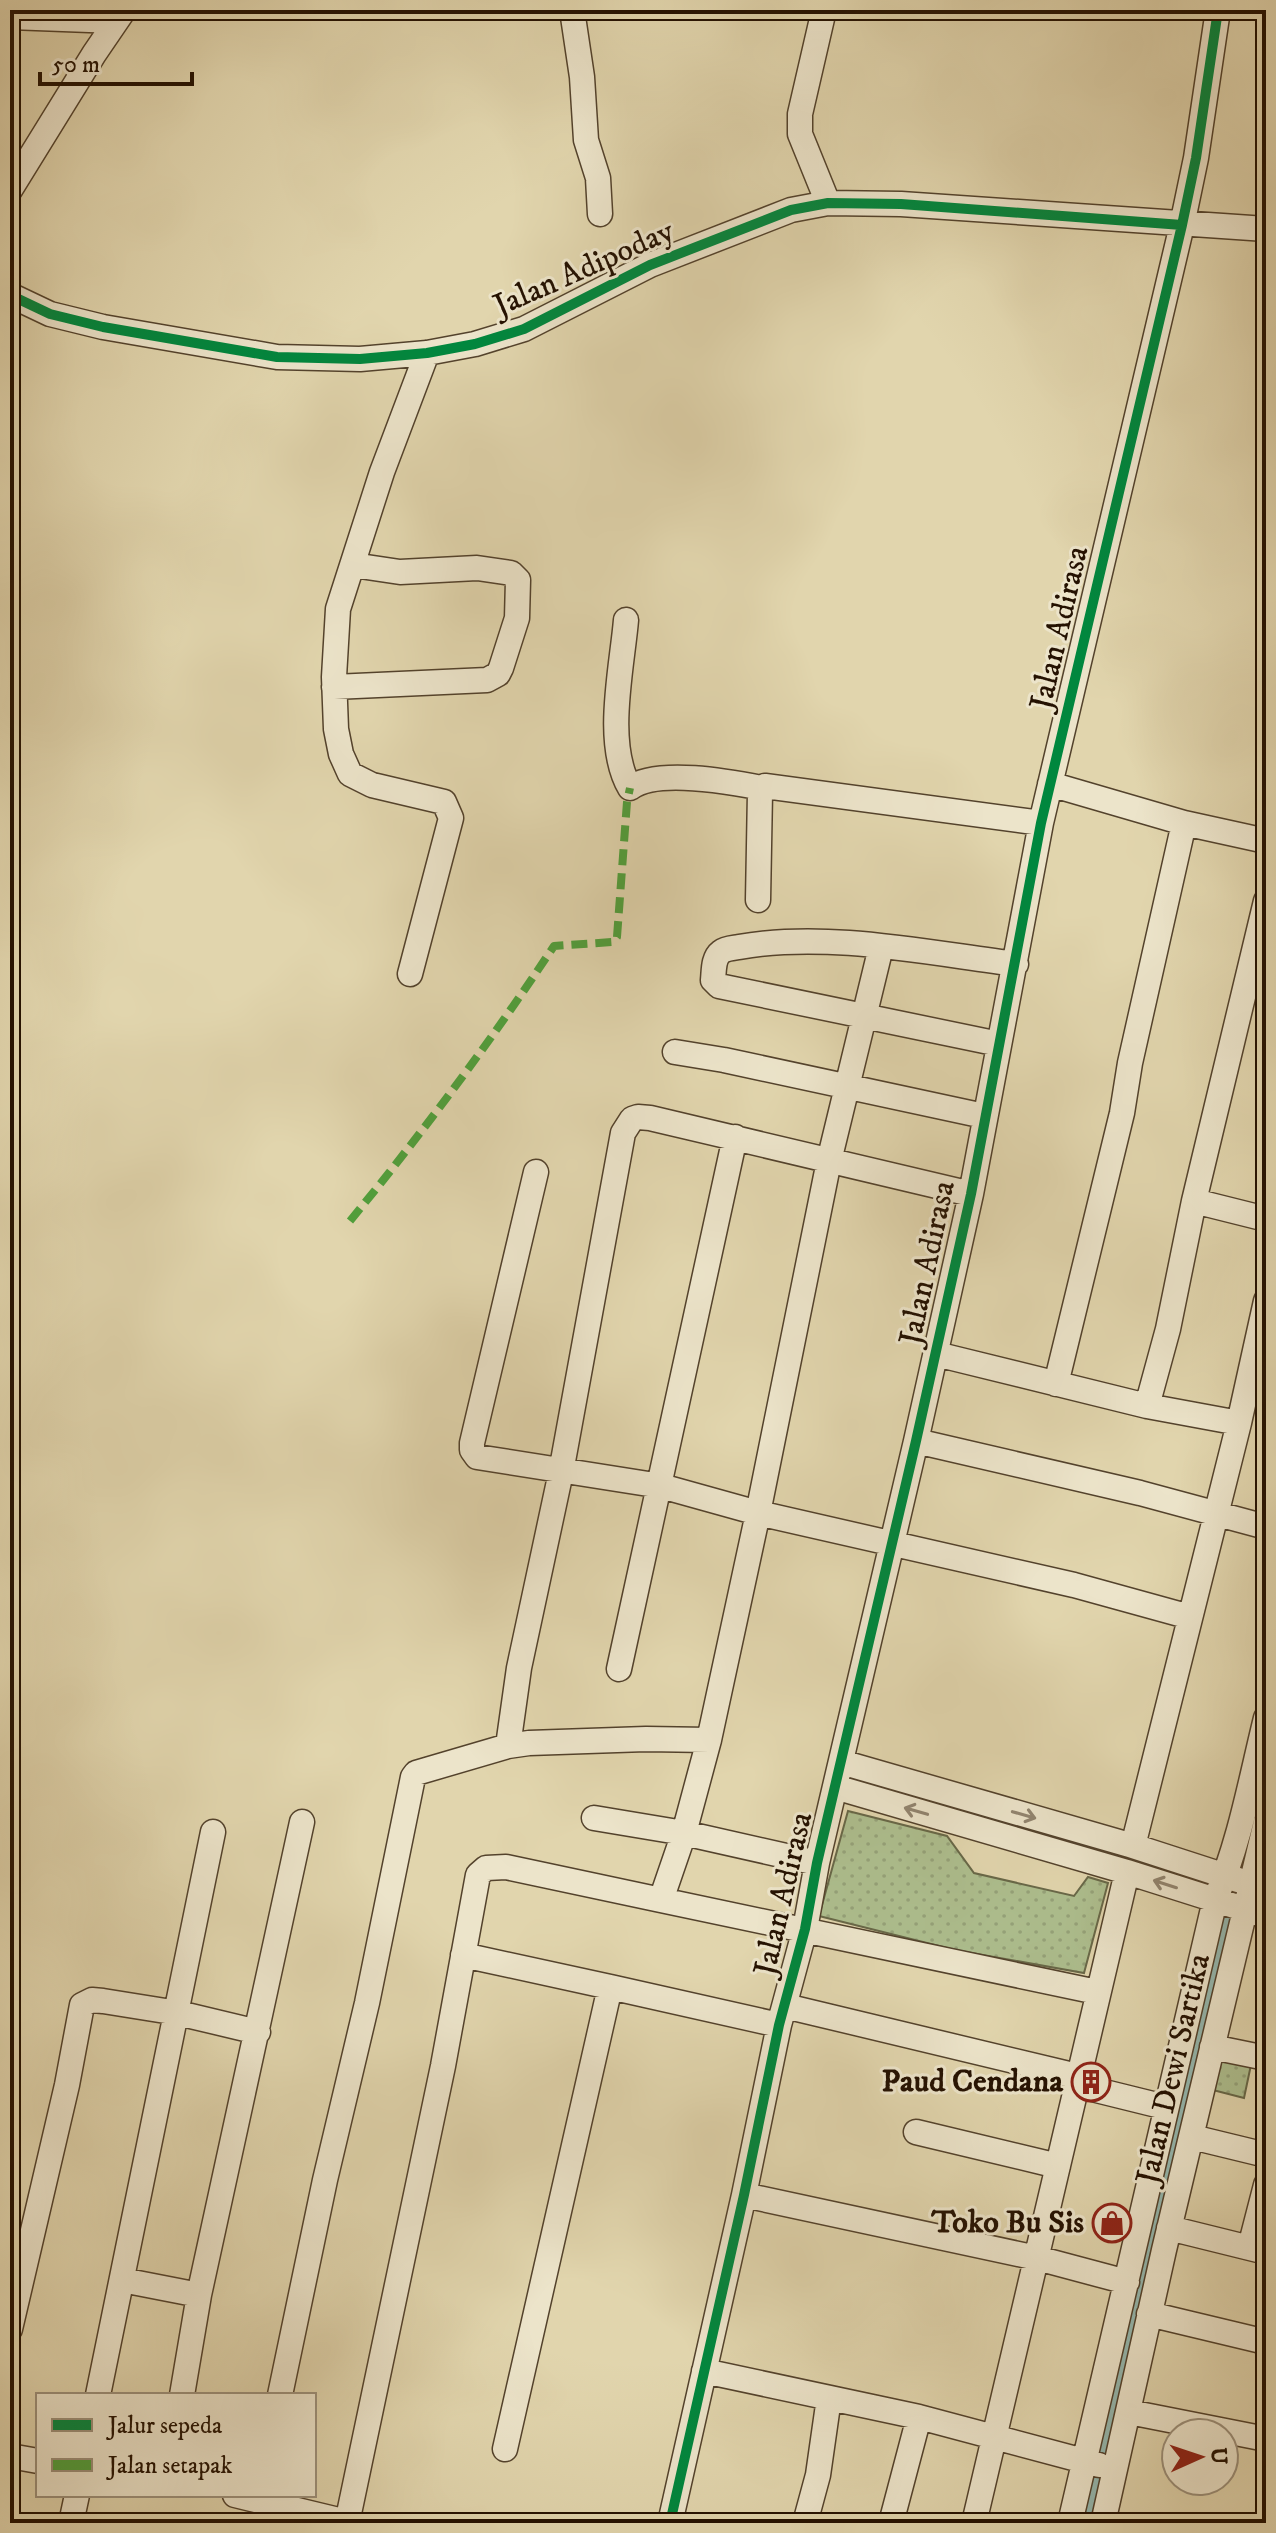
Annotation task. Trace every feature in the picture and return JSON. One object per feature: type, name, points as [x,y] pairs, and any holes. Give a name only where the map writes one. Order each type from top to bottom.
[{"type":"street","points":[[572,10],[582,77],[586,140],[598,178],[600,214]]},
{"type":"street","points":[[824,10],[800,114],[800,134],[828,203]]},
{"type":"street","name":"Jalan Adirasa","points":[[670,2523],[782,2016],[805,1929],[817,1863],[971,1194],[1041,823],[1196,158],[1218,10]]},
{"type":"street","points":[[10,17],[120,15]]},
{"type":"street","points":[[10,190],[120,15]]},
{"type":"street","name":"Jalan Adipoday","points":[[10,295],[50,314],[103,327],[277,357],[360,359],[427,353],[475,344],[524,329],[650,265],[791,210],[828,203],[901,204],[1266,229]]},
{"type":"street","points":[[410,974],[451,818],[444,802],[372,785],[350,774],[341,754],[336,729],[334,687],[338,609],[382,472],[427,353]]},
{"type":"street","points":[[334,687],[487,680],[498,674],[501,668],[517,618],[518,580],[511,573],[477,568],[400,572],[353,565]]},
{"type":"street","points":[[626,620],[617,713],[619,762],[630,788],[645,780],[665,779],[737,783],[762,788],[773,786],[1041,823]]},
{"type":"street","points":[[1050,784],[1184,823],[1266,841]]},
{"type":"street","points":[[758,900],[762,788]]},
{"type":"street","points":[[1056,1384],[1122,1113],[1130,1063],[1184,823]]},
{"type":"street","points":[[1147,1406],[1168,1329],[1194,1201],[1266,901]]},
{"type":"street","points":[[999,1044],[719,986],[713,980],[715,960],[724,950],[756,944],[810,942],[881,947],[1016,964]]},
{"type":"street","points":[[661,1900],[684,1833],[709,1740],[829,1161],[881,947]]},
{"type":"street","points":[[675,1052],[984,1116]]},
{"type":"street","points":[[508,1746],[519,1668],[561,1472],[623,1133],[632,1119],[645,1117],[971,1194]]},
{"type":"street","points":[[619,1669],[735,1137]]},
{"type":"street","points":[[536,1172],[472,1450],[477,1457],[661,1486],[758,1513],[1074,1585],[1190,1617]]},
{"type":"street","points":[[1194,1201],[1266,1219]]},
{"type":"street","points":[[1133,1846],[1217,1514],[1266,1301]]},
{"type":"street","points":[[936,1354],[1147,1406],[1239,1423]]},
{"type":"street","points":[[916,1441],[1140,1493],[1266,1527]]},
{"type":"street","points":[[1070,2523],[1215,1900],[1226,1876],[1266,1718]]},
{"type":"street","points":[[280,2393],[325,2180],[367,2003],[411,1782],[416,1773],[508,1746],[646,1739],[709,1740]]},
{"type":"street","points":[[841,1762],[1133,1846],[1258,1888]]},
{"type":"street","points":[[835,1787],[1127,1872],[1255,1913]]},
{"type":"street","points":[[594,1818],[684,1833],[817,1863]]},
{"type":"street","points":[[182,2393],[199,2295],[302,1822]]},
{"type":"street","name":"Jalan Dewi Sartika","points":[[1103,2523],[1212,2047],[1255,1913],[1266,1822]]},
{"type":"street","points":[[98,2393],[213,1832]]},
{"type":"street","points":[[251,2497],[347,2523],[443,2066],[478,1875],[486,1868],[506,1867],[1097,1992]]},
{"type":"street","points":[[974,2523],[1127,1872]]},
{"type":"street","points":[[463,1955],[610,1987],[782,2016],[1076,2080],[1165,2107]]},
{"type":"street","points":[[505,2449],[610,1987]]},
{"type":"street","points":[[10,2329],[67,2085],[82,2005],[92,2000],[178,2013],[258,2032]]},
{"type":"street","points":[[1212,2047],[1266,2058]]},
{"type":"street","points":[[916,2132],[1058,2166]]},
{"type":"street","points":[[1192,2137],[1266,2155]]},
{"type":"street","points":[[1169,2228],[1258,2250],[1266,2185]]},
{"type":"street","points":[[744,2195],[1037,2258],[1127,2282]]},
{"type":"street","points":[[122,2280],[199,2295]]},
{"type":"street","points":[[1149,2314],[1266,2342]]},
{"type":"street","points":[[704,2371],[919,2417],[1114,2470]]},
{"type":"street","points":[[805,2523],[818,2475],[829,2398]]},
{"type":"street","points":[[1129,2412],[1266,2439]]},
{"type":"street","points":[[891,2523],[919,2417]]},
{"type":"street","points":[[10,2456],[36,2461]]},
{"type":"street","points":[[71,2523],[77,2497]]},
{"type":"green space","points":[[848,1811],[947,1836],[974,1873],[1074,1896],[1088,1877],[1108,1883],[1084,1973],[955,1950],[819,1916]]},
{"type":"green space","points":[[1218,2054],[1252,2060],[1244,2098],[1209,2089]]},
{"type":"waterway","points":[[1088,2523],[1226,1916]]},
{"type":"marked path","points":[[350,1221],[456,1086],[554,946],[613,942],[617,937],[630,788]]},
{"type":"cycle path","points":[[670,2523],[779,2025],[805,1929],[817,1863],[971,1194],[1041,823],[1196,158],[1218,10]]},
{"type":"cycle path","points":[[10,295],[50,314],[103,327],[277,357],[360,359],[427,353],[475,344],[524,329],[650,265],[791,210],[828,203],[901,204],[1182,225]]},
{"type":"place","name":"Paud Cendana","points":[[1091,2082]]},
{"type":"place","name":"Toko Bu Sis","points":[[1112,2223]]}]
